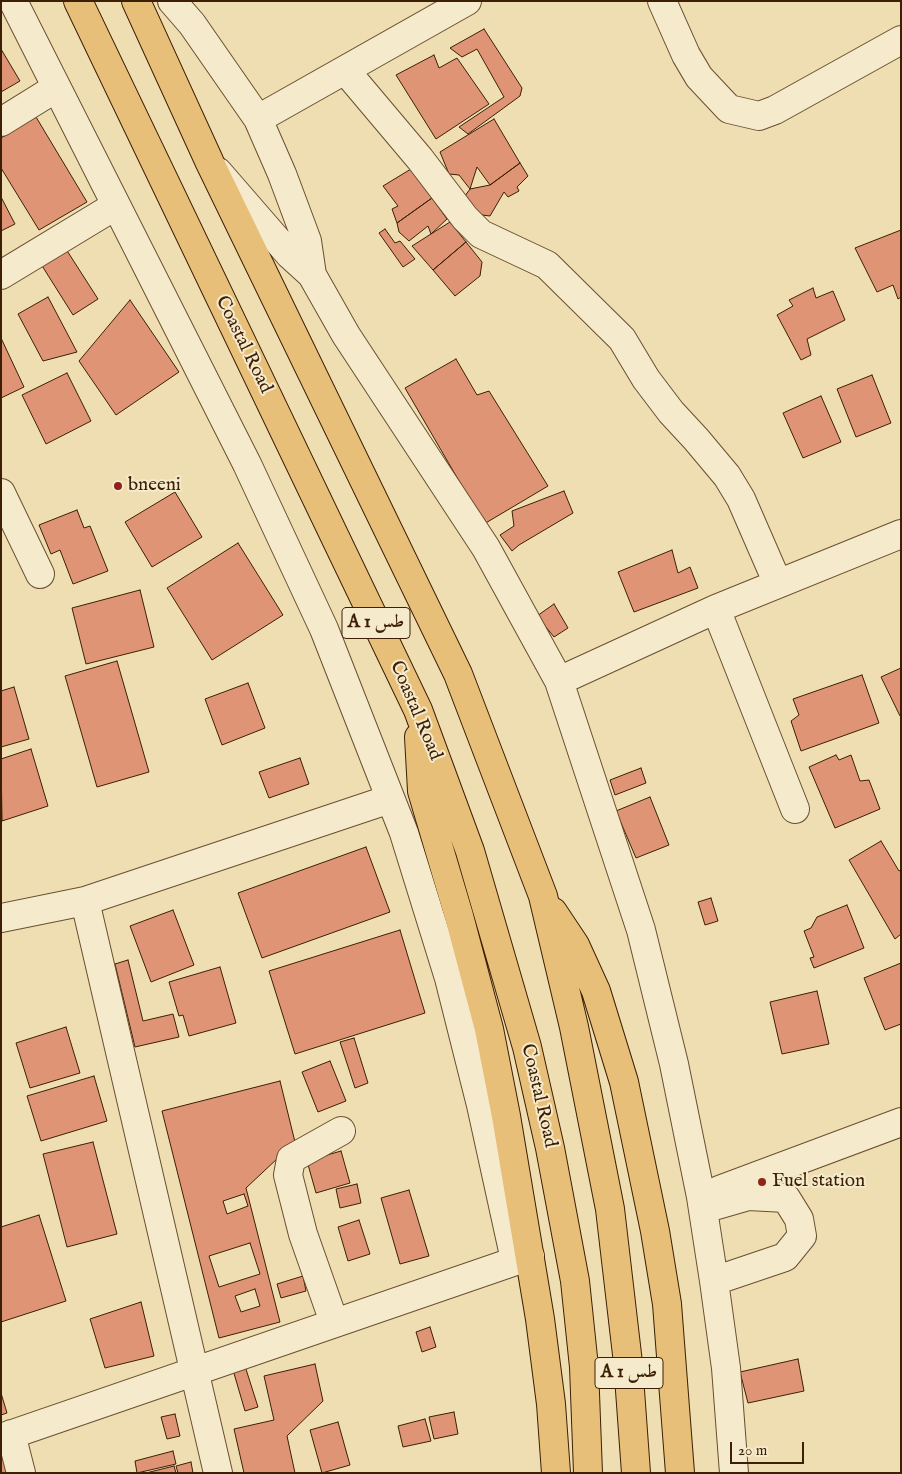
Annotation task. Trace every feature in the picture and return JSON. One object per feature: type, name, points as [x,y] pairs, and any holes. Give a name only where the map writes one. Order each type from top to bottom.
[{"type":"highway","name":"Coastal Road","points":[[78,1],[418,710],[470,851],[527,1047],[550,1148],[574,1281],[584,1367],[588,1473]]},
{"type":"highway","name":"A 1 طس","points":[[136,1],[210,163],[458,674],[543,896],[574,1027],[610,1209],[633,1421],[636,1473]]},
{"type":"highway","points":[[418,710],[422,792],[459,916],[489,1029],[522,1258],[551,1404],[556,1473]]},
{"type":"highway","points":[[543,896],[575,945],[592,983],[624,1082],[656,1230],[667,1304],[680,1473]]},
{"type":"street","points":[[13,1],[115,206],[248,464],[324,629],[404,833],[461,1022],[522,1258],[334,1322],[195,1373],[6,1436],[21,1473]]},
{"type":"street","points":[[172,1],[192,24],[258,119],[282,174],[307,241],[312,275]]},
{"type":"street","points":[[258,119],[467,1]]},
{"type":"street","points":[[662,1],[686,55],[700,77],[729,109],[759,116],[775,110],[901,40]]},
{"type":"street","points":[[345,70],[420,158],[465,218],[481,234],[547,265],[622,339],[646,378],[671,412],[696,438],[727,476],[741,499],[778,584]]},
{"type":"street","points":[[1,122],[56,88]]},
{"type":"street","points":[[210,163],[290,255],[312,275],[346,335],[486,548],[559,681],[641,930],[674,1064],[702,1203],[714,1281],[726,1368],[734,1473]]},
{"type":"street","points":[[1,274],[115,206]]},
{"type":"street","points":[[1,493],[40,574]]},
{"type":"street","points":[[559,681],[716,609],[901,534]]},
{"type":"street","points":[[716,609],[795,810]]},
{"type":"street","points":[[4,911],[85,901],[390,799]]},
{"type":"street","points":[[85,901],[218,1473]]},
{"type":"street","points":[[702,1203],[901,1122]]},
{"type":"street","points":[[334,1322],[303,1234],[288,1176],[291,1159],[340,1131]]},
{"type":"street","points":[[702,1203],[748,1196],[786,1198],[800,1219],[802,1236],[785,1257],[714,1281]]},
{"type":"building","points":[[484,29],[522,88],[520,96],[468,134],[459,127],[504,97],[477,49],[462,57],[450,48]]},
{"type":"building","points":[[1,49],[20,81],[1,92]]},
{"type":"building","points":[[434,55],[439,68],[457,58],[489,104],[436,139],[396,75]]},
{"type":"building","points":[[36,117],[87,202],[39,230],[1,168],[1,138]]},
{"type":"building","points":[[494,119],[520,163],[490,185],[477,167],[470,189],[459,175],[449,174],[440,152]]},
{"type":"building","points":[[520,163],[528,176],[517,187],[519,191],[508,197],[504,192],[490,216],[474,214],[462,200],[470,189],[490,185]]},
{"type":"building","points":[[411,169],[432,198],[397,223],[392,209],[398,206],[383,186]]},
{"type":"building","points":[[1,197],[15,224],[1,231]]},
{"type":"building","points":[[432,198],[447,219],[431,234],[428,226],[409,241],[399,232],[397,223]]},
{"type":"building","points":[[450,222],[466,242],[433,270],[412,246]]},
{"type":"building","points":[[385,229],[395,243],[400,241],[415,259],[403,267],[379,233]]},
{"type":"building","points":[[901,230],[901,297],[898,299],[893,285],[877,292],[855,248]]},
{"type":"building","points":[[466,242],[482,262],[480,276],[455,296],[433,270]]},
{"type":"building","points":[[64,246],[98,299],[73,315],[39,261]]},
{"type":"building","points":[[813,288],[816,298],[833,291],[845,320],[807,339],[811,355],[801,360],[777,315],[793,306],[789,300]]},
{"type":"building","points":[[48,297],[77,352],[43,361],[18,314]]},
{"type":"building","points":[[130,300],[179,372],[116,415],[79,361]]},
{"type":"building","points":[[1,338],[24,387],[1,398]]},
{"type":"building","points":[[456,359],[477,395],[489,391],[548,486],[484,524],[405,388]]},
{"type":"building","points":[[67,373],[91,421],[46,444],[22,395]]},
{"type":"building","points":[[872,375],[891,423],[856,437],[837,389]]},
{"type":"building","points":[[821,396],[841,442],[803,458],[783,413]]},
{"type":"building","points":[[564,491],[573,513],[512,551],[500,535],[514,526],[512,511]]},
{"type":"building","points":[[175,492],[202,537],[152,567],[125,522]]},
{"type":"building","points":[[77,510],[84,528],[90,526],[108,571],[73,584],[60,550],[51,554],[39,525]]},
{"type":"building","points":[[238,543],[283,615],[212,660],[167,588]]},
{"type":"building","points":[[672,550],[678,573],[690,567],[698,588],[634,612],[618,572]]},
{"type":"building","points":[[140,590],[154,647],[86,664],[72,608]]},
{"type":"building","points":[[554,604],[568,628],[554,637],[537,616]]},
{"type":"building","points":[[117,661],[149,772],[97,787],[65,676]]},
{"type":"building","points":[[901,668],[901,716],[900,716],[881,677]]},
{"type":"building","points":[[862,675],[879,723],[801,751],[791,721],[799,715],[793,699]]},
{"type":"building","points":[[248,683],[265,728],[222,745],[205,699]]},
{"type":"building","points":[[14,687],[29,739],[1,747],[1,691]]},
{"type":"building","points":[[31,749],[48,806],[2,821],[1,759]]},
{"type":"building","points":[[836,755],[839,760],[851,755],[860,781],[869,780],[880,809],[835,828],[809,767]]},
{"type":"building","points":[[300,758],[309,784],[269,798],[259,772]]},
{"type":"building","points":[[641,768],[646,783],[615,795],[610,780]]},
{"type":"building","points":[[650,797],[669,845],[636,858],[616,811]]},
{"type":"building","points":[[881,841],[899,871],[901,870],[901,934],[895,939],[849,860]]},
{"type":"building","points":[[366,847],[390,912],[262,958],[238,893]]},
{"type":"building","points":[[711,898],[718,921],[705,925],[698,902]]},
{"type":"building","points":[[847,905],[864,948],[814,968],[810,958],[814,957],[804,931],[811,928],[817,917]]},
{"type":"building","points":[[173,910],[194,965],[151,982],[130,926]]},
{"type":"building","points":[[400,930],[425,1013],[295,1054],[269,971]]},
{"type":"building","points":[[128,960],[143,1021],[173,1014],[179,1037],[135,1047],[115,964]]},
{"type":"building","points":[[901,963],[901,1024],[885,1030],[864,978]]},
{"type":"building","points":[[220,967],[236,1023],[189,1036],[183,1015],[179,1016],[169,982]]},
{"type":"building","points":[[817,991],[829,1044],[782,1054],[770,1002]]},
{"type":"building","points":[[66,1027],[80,1073],[30,1088],[16,1043]]},
{"type":"building","points":[[354,1038],[368,1083],[355,1088],[340,1042]]},
{"type":"building","points":[[330,1061],[346,1101],[318,1112],[302,1072]]},
{"type":"building","points":[[94,1076],[107,1121],[41,1141],[27,1096]]},
{"type":"building","points":[[280,1081],[295,1142],[246,1188],[280,1322],[219,1338],[162,1111]]},
{"type":"building","points":[[93,1142],[117,1234],[67,1247],[43,1154]]},
{"type":"building","points":[[341,1151],[350,1183],[316,1193],[307,1161]]},
{"type":"building","points":[[357,1184],[361,1203],[340,1208],[336,1189]]},
{"type":"building","points":[[409,1190],[429,1256],[400,1264],[381,1198]]},
{"type":"building","points":[[244,1194],[248,1206],[227,1214],[223,1201]]},
{"type":"building","points":[[39,1215],[66,1301],[1,1322],[1,1227]]},
{"type":"building","points":[[359,1220],[370,1254],[348,1261],[338,1227]]},
{"type":"building","points":[[250,1243],[260,1274],[219,1287],[209,1256]]},
{"type":"building","points":[[303,1276],[306,1291],[281,1298],[277,1284]]},
{"type":"building","points":[[255,1289],[260,1306],[241,1312],[235,1296]]},
{"type":"building","points":[[141,1302],[154,1356],[105,1368],[90,1319]]},
{"type":"building","points":[[430,1327],[436,1347],[422,1352],[416,1332]]},
{"type":"building","points":[[798,1359],[804,1391],[748,1403],[740,1372]]},
{"type":"building","points":[[315,1364],[323,1401],[287,1436],[295,1473],[244,1473],[234,1429],[274,1420],[264,1376]]},
{"type":"building","points":[[245,1366],[258,1407],[245,1411],[233,1370]]},
{"type":"building","points":[[1,1393],[7,1413],[1,1415]]},
{"type":"building","points":[[454,1412],[458,1434],[434,1439],[429,1417]]},
{"type":"building","points":[[175,1414],[180,1436],[167,1439],[161,1417]]},
{"type":"building","points":[[425,1419],[431,1441],[403,1447],[398,1426]]},
{"type":"building","points":[[338,1422],[350,1465],[322,1473],[310,1430]]},
{"type":"building","points":[[173,1451],[176,1464],[137,1473],[135,1461]]},
{"type":"building","points":[[9,1456],[14,1473],[1,1473],[1,1459]]},
{"type":"building","points":[[191,1462],[193,1473],[178,1473],[176,1466]]},
{"type":"building","points":[[174,1466],[176,1473],[146,1473]]},
{"type":"place","name":"bneeni","points":[[118,486]]},
{"type":"place","name":"Fuel station","points":[[762,1182]]}]
